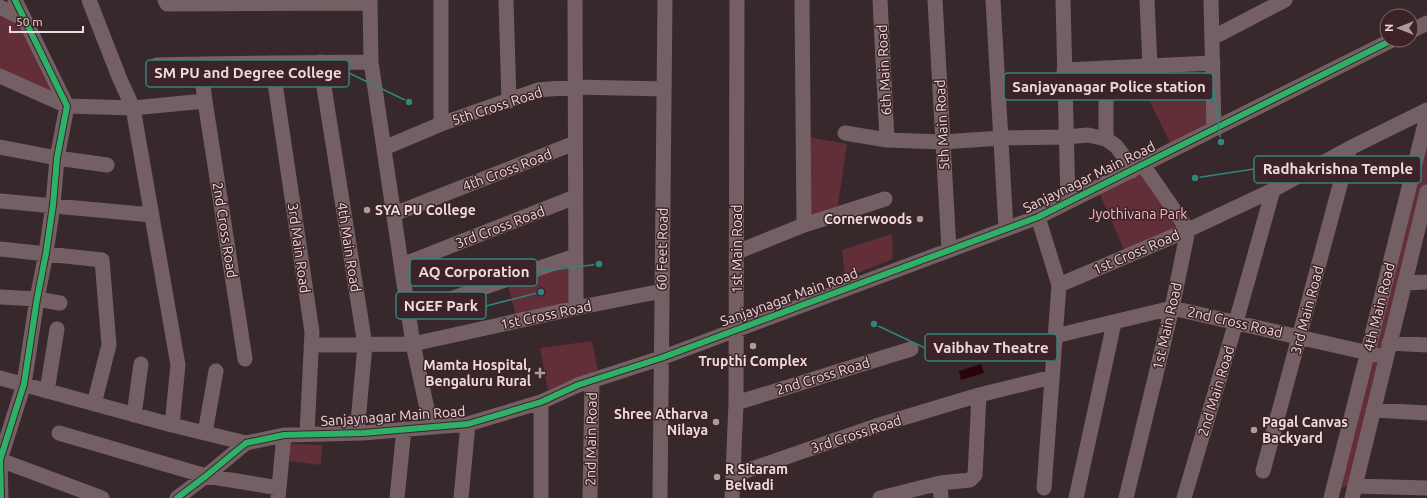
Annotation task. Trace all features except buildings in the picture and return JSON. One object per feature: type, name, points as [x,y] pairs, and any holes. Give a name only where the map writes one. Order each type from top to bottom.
[{"type":"street","points":[[1,498],[0,460],[24,384],[37,299],[46,253],[58,158],[67,106],[15,0]]},
{"type":"street","points":[[89,0],[119,77],[133,108],[178,365],[172,425]]},
{"type":"street","points":[[441,0],[441,124]]},
{"type":"street","points":[[506,0],[509,101]]},
{"type":"street","points":[[574,0],[576,308]]},
{"type":"street","name":"60 Feet Road","points":[[660,498],[665,0]]},
{"type":"street","name":"1st Main Road","points":[[732,498],[734,475],[737,329],[737,0]]},
{"type":"street","points":[[802,0],[804,225]]},
{"type":"street","name":"6th Main Road","points":[[880,0],[887,140]]},
{"type":"street","name":"5th Main Road","points":[[935,0],[949,250]]},
{"type":"street","points":[[993,0],[1006,229]]},
{"type":"street","points":[[1063,0],[1068,202]]},
{"type":"street","points":[[1147,0],[1150,66]]},
{"type":"street","points":[[1211,0],[1214,129]]},
{"type":"street","points":[[1212,38],[1285,0]]},
{"type":"street","points":[[166,2],[370,2],[371,62],[413,344],[431,428]]},
{"type":"street","points":[[0,7],[24,19]]},
{"type":"street","name":"Sanjaynagar Main Road","points":[[177,498],[246,443],[284,435],[357,433],[468,424],[541,402],[572,387],[661,358],[1038,217],[1379,46]]},
{"type":"street","name":"4th Main Road","points":[[320,62],[365,345],[357,433]]},
{"type":"street","points":[[157,65],[371,62]]},
{"type":"street","name":"3rd Main Road","points":[[272,63],[312,332],[307,434]]},
{"type":"street","points":[[1064,70],[1212,63]]},
{"type":"street","points":[[0,76],[67,106],[133,108],[205,101],[200,64]]},
{"type":"street","points":[[1106,68],[1106,139]]},
{"type":"street","name":"5th Cross Road","points":[[384,148],[441,124],[538,90],[575,87],[664,89]]},
{"type":"street","name":"2nd Cross Road","points":[[205,101],[245,359]]},
{"type":"street","name":"1st Cross Road","points":[[1059,285],[1188,230],[1272,190],[1350,148],[1427,110]]},
{"type":"street","name":"4th Main Road","points":[[1331,498],[1427,116]]},
{"type":"street","points":[[845,133],[887,140],[943,142],[1088,135],[1106,139],[1116,146],[1125,158],[1138,168],[1188,230]]},
{"type":"street","name":"4th Cross Road","points":[[394,214],[575,143]]},
{"type":"street","points":[[0,147],[58,158],[107,165]]},
{"type":"street","name":"3rd Main Road","points":[[1263,471],[1350,148]]},
{"type":"street","name":"2nd Main Road","points":[[1184,498],[1236,322],[1272,190]]},
{"type":"street","points":[[1427,192],[1425,208],[1388,350],[1354,492],[1427,488]]},
{"type":"street","name":"3rd Cross Road","points":[[402,265],[575,198]]},
{"type":"street","points":[[736,252],[804,225],[885,199]]},
{"type":"street","points":[[0,201],[152,215]]},
{"type":"street","points":[[1038,217],[1059,285],[1044,488]]},
{"type":"street","name":"1st Main Road","points":[[1126,498],[1172,308],[1188,230]]},
{"type":"street","points":[[0,249],[102,260],[109,345],[94,404]]},
{"type":"street","points":[[409,313],[575,256]]},
{"type":"street","points":[[1405,283],[1427,282]]},
{"type":"street","name":"1st Cross Road","points":[[311,345],[413,344],[576,308],[662,291]]},
{"type":"street","points":[[0,297],[37,299],[60,303]]},
{"type":"street","name":"2nd Cross Road","points":[[1055,336],[1172,308],[1368,354],[1388,350]]},
{"type":"street","points":[[1076,498],[1114,323]]},
{"type":"street","points":[[47,391],[57,329]]},
{"type":"street","points":[[1388,350],[1427,344]]},
{"type":"street","name":"2nd Cross Road","points":[[736,403],[911,349]]},
{"type":"street","points":[[134,415],[141,364]]},
{"type":"street","points":[[205,433],[216,371]]},
{"type":"street","points":[[880,498],[941,491],[970,480],[976,475],[979,395],[1052,377]]},
{"type":"street","points":[[0,378],[134,415],[246,443]]},
{"type":"street","name":"2nd Main Road","points":[[590,498],[592,380]]},
{"type":"street","name":"3rd Cross Road","points":[[734,475],[876,426],[979,395]]},
{"type":"street","points":[[541,402],[541,498]]},
{"type":"street","points":[[1373,410],[1427,413]]},
{"type":"street","points":[[461,498],[468,424]]},
{"type":"street","points":[[397,498],[404,429]]},
{"type":"street","points":[[59,433],[206,476],[279,493],[284,435]]},
{"type":"street","points":[[0,460],[102,498]]},
{"type":"green space","points":[[0,12],[21,20],[56,93],[0,69]]},
{"type":"green space","points":[[1210,92],[1210,124],[1170,143],[1146,94]]},
{"type":"green space","points":[[1427,131],[1427,184],[1351,486],[1337,488]]},
{"type":"green space","points":[[808,137],[847,144],[837,211],[810,218]]},
{"type":"green space","name":"Jyothivana Park","points":[[1144,173],[1182,230],[1125,252],[1099,192]]},
{"type":"green space","points":[[892,234],[893,259],[845,278],[842,250]]},
{"type":"green space","points":[[572,260],[572,303],[516,316],[507,282]]},
{"type":"green space","points":[[592,341],[598,370],[548,390],[540,348]]},
{"type":"green space","points":[[291,444],[322,445],[321,465],[289,461]]},
{"type":"shaded area","points":[[981,364],[984,373],[961,380],[959,371]]},
{"type":"cycle path","points":[[1,498],[0,460],[24,384],[37,299],[46,253],[53,205],[57,158],[67,106],[15,0]]},
{"type":"cycle path","points":[[177,498],[246,443],[284,435],[363,433],[468,424],[541,402],[578,385],[661,358],[1038,217],[1379,46]]},
{"type":"place","name":"SM PU and Degree College","points":[[409,102]]},
{"type":"place","name":"Sanjayanagar Police station","points":[[1221,142]]},
{"type":"place","name":"Radhakrishna Temple","points":[[1195,178]]},
{"type":"place","name":"SYA PU College","points":[[367,210]]},
{"type":"place","name":"Cornerwoods","points":[[920,219]]},
{"type":"place","name":"AQ Corporation","points":[[599,264]]},
{"type":"place","name":"NGEF Park","points":[[541,292]]},
{"type":"place","name":"Vaibhav Theatre","points":[[874,324]]},
{"type":"place","name":"Trupthi Complex","points":[[753,346]]},
{"type":"place","name":"Mamta Hospital, Bengaluru Rural","points":[[540,373]]},
{"type":"place","name":"Shree Atharva Nilaya","points":[[716,422]]},
{"type":"place","name":"Pagal Canvas Backyard","points":[[1254,430]]},
{"type":"place","name":"R Sitaram Belvadi","points":[[717,477]]}]
